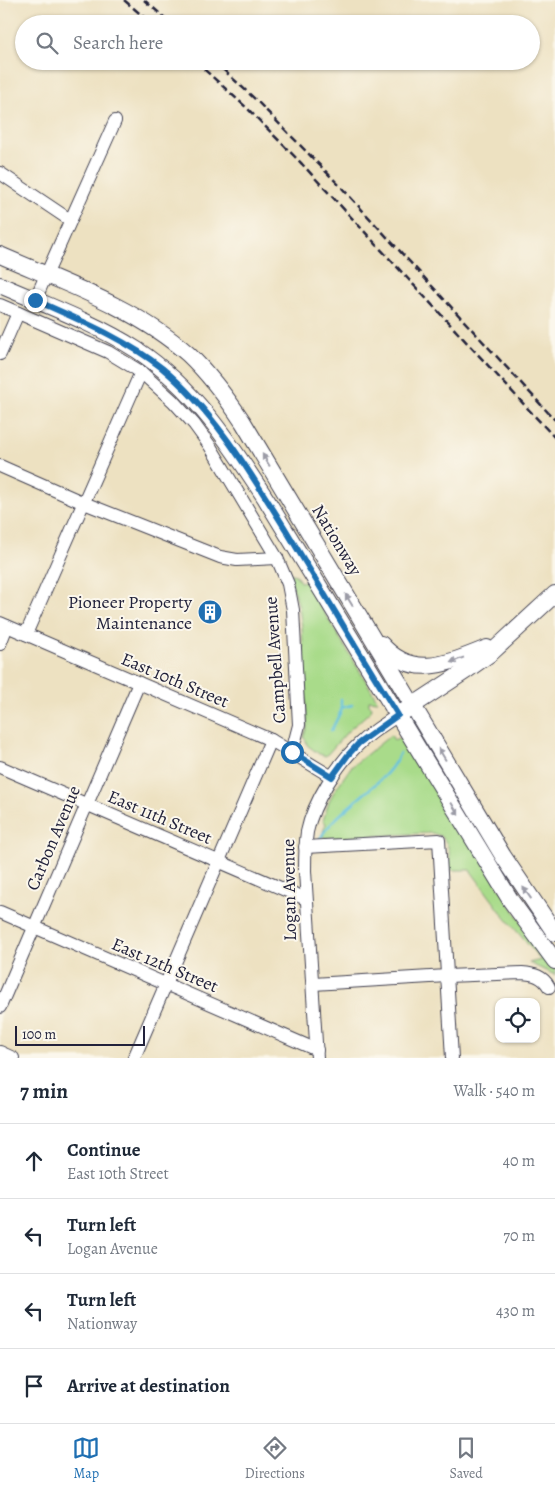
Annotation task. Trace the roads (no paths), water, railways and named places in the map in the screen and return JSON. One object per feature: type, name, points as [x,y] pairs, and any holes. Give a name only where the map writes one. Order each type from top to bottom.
[{"type":"main road","name":"Nationway","points":[[0,255],[137,318],[164,336],[199,365],[228,400],[503,856],[555,933]]},
{"type":"main road","points":[[0,285],[95,327],[137,350],[162,369],[195,400],[231,447],[266,498],[511,901],[555,961]]},
{"type":"main road","name":"Logan Avenue","points":[[398,715],[467,670],[503,642],[555,594]]},
{"type":"main road","points":[[360,618],[388,651],[402,660],[420,666],[450,663],[503,642]]},
{"type":"street","points":[[35,300],[115,121]]},
{"type":"street","points":[[0,172],[70,220]]},
{"type":"street","name":"Campbell Avenue","points":[[0,305],[108,352],[141,372],[173,401],[194,424],[210,446],[277,558],[288,584],[293,610],[299,725],[292,752]]},
{"type":"street","points":[[0,354],[18,313]]},
{"type":"street","points":[[26,634],[141,372]]},
{"type":"street","points":[[0,466],[84,503],[220,557],[236,560],[277,558]]},
{"type":"street","points":[[0,644],[4,625]]},
{"type":"street","name":"East 10th Street","points":[[4,625],[271,740],[332,777]]},
{"type":"street","name":"Carbon Avenue","points":[[0,1006],[139,683]]},
{"type":"street","name":"Logan Avenue","points":[[317,1054],[306,900],[305,847],[308,830],[316,806],[332,777],[348,755],[359,743],[398,715]]},
{"type":"street","name":"Campbell Avenue","points":[[134,1058],[271,740]]},
{"type":"street","name":"East 11th Street","points":[[0,767],[306,900]]},
{"type":"street","points":[[305,847],[439,840],[452,1058]]},
{"type":"street","name":"East 12th Street","points":[[0,912],[166,984],[317,1054]]},
{"type":"street","points":[[313,984],[447,976],[534,974],[544,980],[550,987]]},
{"type":"street","points":[[0,1052],[13,1058]]},
{"type":"waterway","points":[[331,731],[341,711],[341,699]]},
{"type":"waterway","points":[[341,708],[352,705]]},
{"type":"waterway","points":[[319,842],[328,827],[385,775],[394,765],[400,753]]},
{"type":"railway","points":[[124,0],[142,15]]},
{"type":"railway","points":[[144,0],[162,15]]},
{"type":"railway","points":[[205,70],[248,109],[302,164],[555,438]]},
{"type":"railway","points":[[224,70],[256,100],[341,187],[555,420]]},
{"type":"place","name":"Pioneer Property Maintenance","points":[[210,612]]}]
